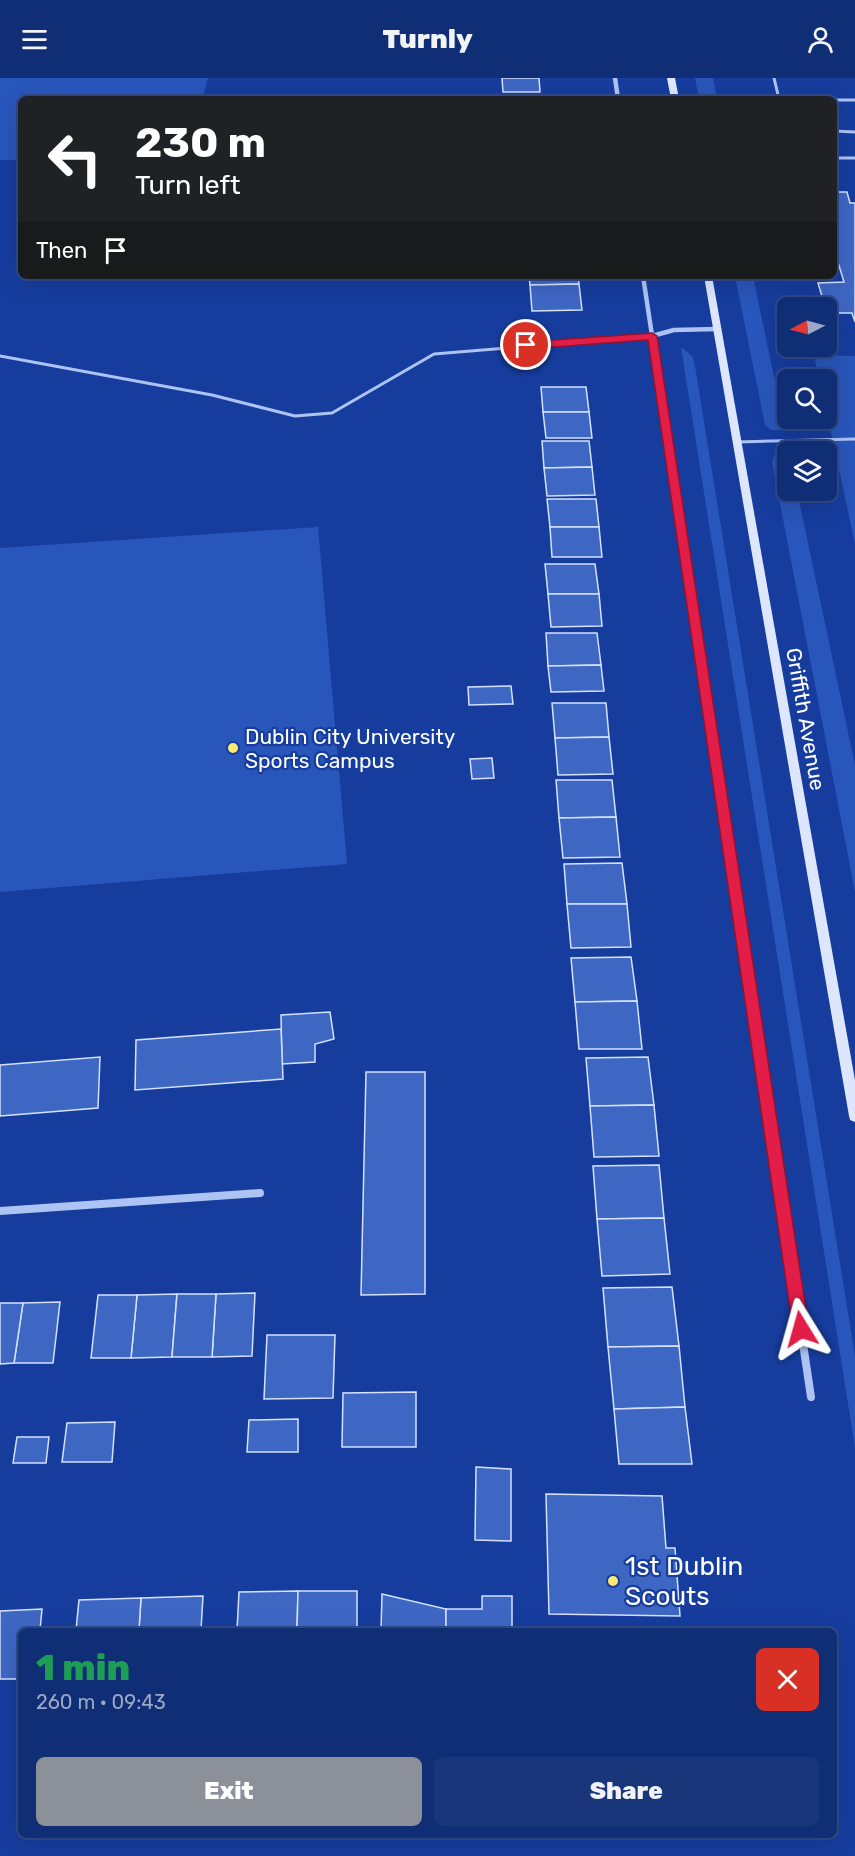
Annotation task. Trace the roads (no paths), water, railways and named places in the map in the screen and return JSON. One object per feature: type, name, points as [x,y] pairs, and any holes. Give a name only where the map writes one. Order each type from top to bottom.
[{"type":"main road","points":[[671,78],[674,96]]},
{"type":"main road","name":"Griffith Avenue","points":[[709,279],[855,1116]]},
{"type":"street","points":[[615,78],[618,96]]},
{"type":"street","points":[[644,279],[811,1397]]},
{"type":"street","points":[[652,336],[674,330],[717,329]]},
{"type":"street","points":[[0,1211],[260,1193]]},
{"type":"lane","points":[[774,78],[778,96]]},
{"type":"lane","points":[[837,100],[855,100]]},
{"type":"lane","points":[[837,131],[855,132]]},
{"type":"lane","points":[[837,158],[855,158]]},
{"type":"lane","points":[[0,356],[212,395],[295,416],[332,413],[435,354],[652,336]]},
{"type":"lane","points":[[737,442],[855,440]]},
{"type":"place","name":"Dublin City University Sports Campus","points":[[233,748]]},
{"type":"place","name":"1st Dublin Scouts","points":[[613,1581]]}]
